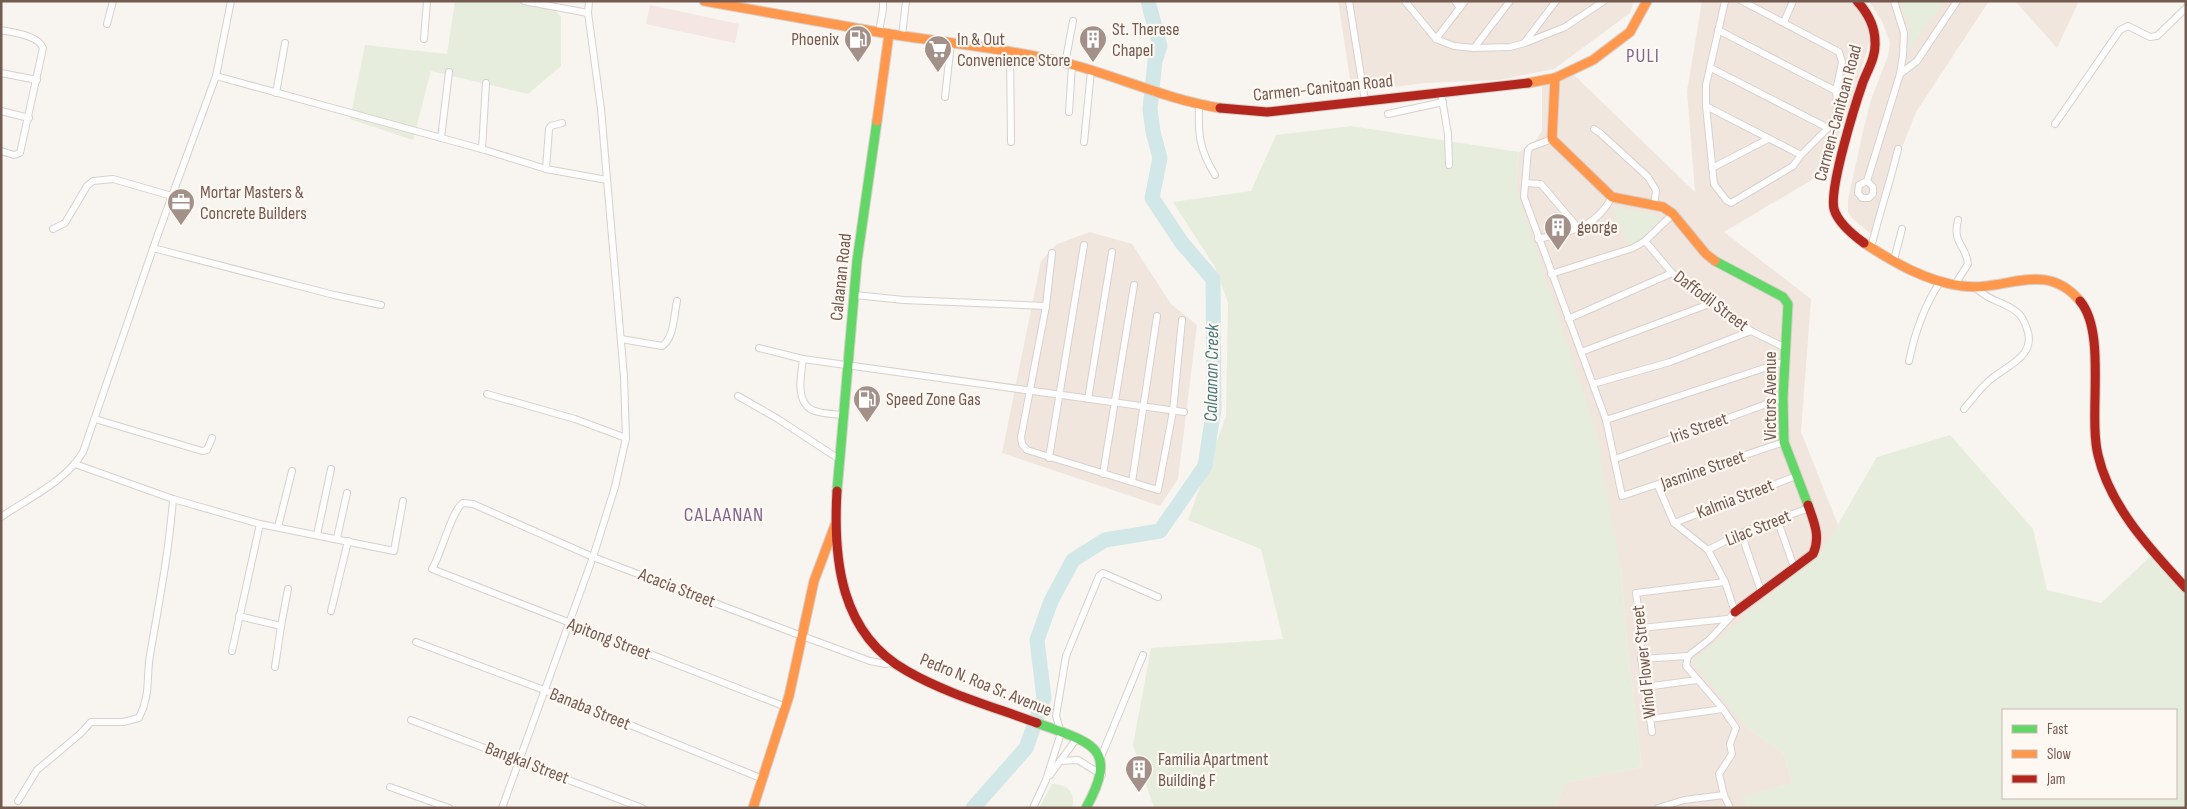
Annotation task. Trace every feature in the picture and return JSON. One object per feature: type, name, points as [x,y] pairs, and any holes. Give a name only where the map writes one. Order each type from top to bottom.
[{"type":"main road","name":"Carmen-Canitoan Road","points":[[704,1],[1069,64],[1198,104],[1245,112],[1267,112],[1441,93],[1555,78],[1593,60],[1630,32],[1648,1]]},
{"type":"main road","name":"Carmen-Canitoan Road","points":[[1857,1],[1870,21],[1874,35],[1875,50],[1855,106],[1834,188],[1834,209],[1840,221],[1871,248],[1940,282],[1954,286],[1975,287],[2023,280],[2046,280],[2062,284],[2079,298],[2085,306],[2094,335],[2093,432],[2103,471],[2112,492],[2133,526],[2186,588]]},
{"type":"main road","name":"Calaanan Road","points":[[835,525],[839,459],[860,245],[889,34]]},
{"type":"main road","points":[[1555,78],[1552,139],[1612,197]]},
{"type":"main road","name":"Victors Avenue","points":[[1612,197],[1663,207],[1673,214],[1706,254],[1718,263],[1786,300],[1789,311],[1784,398],[1784,442],[1817,534],[1816,550],[1735,612]]},
{"type":"main road","points":[[753,808],[786,707],[823,552],[835,525]]},
{"type":"main road","name":"Pedro N. Roa Sr. Avenue","points":[[835,525],[839,573],[848,604],[870,640],[894,663],[934,684],[1077,738],[1094,748],[1101,757]]},
{"type":"main road","points":[[1086,808],[1102,774],[1101,757]]},
{"type":"street","points":[[107,24],[112,1]]},
{"type":"street","points":[[1,517],[57,480],[75,464],[95,419],[153,248],[216,76],[231,1]]},
{"type":"street","points":[[424,38],[428,1]]},
{"type":"street","points":[[524,1],[588,13]]},
{"type":"street","points":[[502,808],[593,556],[615,487],[626,438],[621,339],[601,109],[588,13],[589,1]]},
{"type":"street","points":[[758,11],[759,1]]},
{"type":"street","points":[[879,32],[883,9],[882,1]]},
{"type":"street","points":[[902,36],[906,1]]},
{"type":"street","points":[[1349,1],[1365,101]]},
{"type":"street","points":[[1405,1],[1436,39],[1454,46],[1474,48],[1510,47],[1525,43],[1565,27],[1604,1]]},
{"type":"street","points":[[1455,1],[1460,8]]},
{"type":"street","points":[[1436,39],[1466,1]]},
{"type":"street","points":[[1474,48],[1510,1]]},
{"type":"street","points":[[1525,43],[1556,1]]},
{"type":"street","points":[[1725,1],[1706,85],[1706,106],[1714,184],[1726,200],[1731,202],[1793,166],[1801,155],[1828,128],[1836,117],[1838,108],[1836,91],[1842,56],[1839,52],[1742,1]]},
{"type":"street","points":[[1784,22],[1793,1]]},
{"type":"street","points":[[1867,181],[1900,74],[1904,32],[1894,1]]},
{"type":"street","points":[[1900,74],[1917,61],[1957,1]]},
{"type":"street","points":[[2055,124],[2120,30],[2128,26],[2150,37],[2157,36],[2186,8]]},
{"type":"street","points":[[1069,112],[1069,64],[1073,20]]},
{"type":"street","points":[[1,30],[34,38],[41,44],[42,48],[37,80],[20,153],[14,155],[1,151]]},
{"type":"street","points":[[1718,30],[1836,91]]},
{"type":"street","points":[[276,93],[285,43]]},
{"type":"street","points":[[945,97],[950,43]]},
{"type":"street","points":[[1010,53],[1011,142]]},
{"type":"street","points":[[1710,68],[1828,128]]},
{"type":"street","points":[[1084,142],[1091,71]]},
{"type":"street","points":[[441,138],[449,72]]},
{"type":"street","points":[[1,73],[37,80]]},
{"type":"street","points":[[216,76],[482,149],[546,169],[607,180]]},
{"type":"street","points":[[482,149],[486,83]]},
{"type":"street","points":[[1441,93],[1450,148],[1449,165]]},
{"type":"street","points":[[1388,114],[1443,102]]},
{"type":"street","points":[[1198,104],[1198,131],[1201,148],[1215,175]]},
{"type":"street","points":[[1706,106],[1801,155]]},
{"type":"street","points":[[1,110],[28,118]]},
{"type":"street","points":[[546,169],[548,130],[551,126],[562,123]]},
{"type":"street","points":[[1594,129],[1600,132],[1648,177],[1656,190],[1654,206]]},
{"type":"street","points":[[1552,139],[1528,150],[1524,198],[1606,420],[1615,459]]},
{"type":"street","points":[[1712,168],[1768,139]]},
{"type":"street","points":[[1871,248],[1880,209],[1889,189],[1898,149]]},
{"type":"street","points":[[53,229],[64,222],[86,186],[93,181],[113,178],[172,196]]},
{"type":"street","points":[[1525,183],[1541,184],[1579,229]]},
{"type":"street","points":[[1538,239],[1579,229],[1592,222],[1602,213],[1612,197]]},
{"type":"street","points":[[1551,274],[1633,248],[1645,241],[1673,214]]},
{"type":"street","points":[[1954,286],[1968,264],[1967,257],[1956,238],[1955,231],[1958,220]]},
{"type":"street","points":[[1894,260],[1902,229]]},
{"type":"street","name":"Daffodil Street","points":[[1645,241],[1672,273],[1750,331],[1786,348]]},
{"type":"street","points":[[1049,458],[1084,245]]},
{"type":"street","points":[[153,248],[334,295],[381,305]]},
{"type":"street","points":[[1088,398],[1112,252]]},
{"type":"street","points":[[1052,253],[1046,306],[1022,444],[1028,450],[1158,490],[1160,488],[1172,411],[1182,320]]},
{"type":"street","points":[[1568,319],[1672,273]]},
{"type":"street","points":[[1909,360],[1922,315],[1929,299],[1940,282]]},
{"type":"street","points":[[1103,474],[1134,285]]},
{"type":"street","points":[[1964,409],[1989,381],[2024,355],[2029,343],[2028,332],[2023,319],[2017,312],[1983,295],[1975,287]]},
{"type":"street","points":[[855,295],[904,300],[1046,306]]},
{"type":"street","points":[[621,339],[665,345],[669,337],[677,301]]},
{"type":"street","points":[[1581,352],[1712,303]]},
{"type":"street","points":[[1132,482],[1145,407],[1157,316]]},
{"type":"street","points":[[1593,384],[1670,362],[1750,331]]},
{"type":"street","points":[[759,348],[803,359],[848,366],[1184,412]]},
{"type":"street","points":[[803,359],[800,392],[807,406],[814,411],[843,415]]},
{"type":"street","points":[[1606,420],[1786,361]]},
{"type":"street","points":[[487,394],[575,419],[626,438]]},
{"type":"street","points":[[738,396],[778,419],[839,459]]},
{"type":"street","name":"Iris Street","points":[[1615,459],[1784,398]]},
{"type":"street","points":[[95,419],[202,451],[207,450],[212,438]]},
{"type":"street","name":"Jasmine Street","points":[[1615,459],[1622,496],[1658,486],[1784,442]]},
{"type":"street","points":[[75,464],[174,499],[260,524],[394,550],[403,501]]},
{"type":"street","points":[[317,535],[331,469]]},
{"type":"street","points":[[278,527],[292,471]]},
{"type":"street","name":"Kalmia Street","points":[[1674,523],[1796,476]]},
{"type":"street","points":[[1658,486],[1674,523],[1708,550],[1725,582],[1735,612]]},
{"type":"street","points":[[337,538],[347,493]]},
{"type":"street","points":[[18,801],[37,770],[80,734],[91,722],[131,721],[139,718],[146,703],[149,658],[164,579],[174,499]]},
{"type":"street","name":"Acacia Street","points":[[432,569],[441,554],[456,510],[463,503],[473,504],[593,556],[802,636],[870,661],[894,663]]},
{"type":"street","name":"Lilac Street","points":[[1708,550],[1741,533],[1809,508]]},
{"type":"street","points":[[1777,520],[1794,567]]},
{"type":"street","points":[[232,651],[260,524]]},
{"type":"street","points":[[1741,533],[1761,591]]},
{"type":"street","points":[[331,611],[348,541]]},
{"type":"street","name":"Apitong Street","points":[[432,569],[568,624],[786,707]]},
{"type":"street","points":[[1033,808],[1046,780],[1061,733],[1056,716],[1066,656],[1099,576],[1103,573],[1158,597]]},
{"type":"street","name":"Wind Flower Street","points":[[1652,732],[1642,660],[1641,628],[1636,593],[1725,582]]},
{"type":"street","points":[[275,667],[288,589]]},
{"type":"street","name":"Victors Avenue","points":[[1688,656],[1710,639],[1735,612]]},
{"type":"street","points":[[239,616],[281,626]]},
{"type":"street","points":[[1641,628],[1727,619]]},
{"type":"street","name":"Banaba Street","points":[[416,642],[544,690],[763,779]]},
{"type":"street","points":[[1101,757],[1143,655]]},
{"type":"street","points":[[1642,660],[1688,656],[1686,666],[1736,728],[1730,744],[1732,754],[1719,774],[1724,795],[1730,808]]},
{"type":"street","points":[[1646,687],[1697,680]]},
{"type":"street","points":[[1650,719],[1723,710]]},
{"type":"street","name":"Bangkal Street","points":[[411,720],[519,759],[642,808]]},
{"type":"street","points":[[1046,780],[1077,738]]},
{"type":"street","points":[[1060,761],[1078,760],[1102,774]]},
{"type":"street","points":[[390,787],[449,808]]},
{"type":"street","points":[[1658,808],[1684,800],[1724,795]]},
{"type":"shaded area","points":[[1338,1],[1634,1],[1630,13],[1554,69],[1499,80],[1426,83],[1352,92]]},
{"type":"shaded area","points":[[1702,1],[1850,1],[1858,6],[1871,29],[1867,51],[1827,171],[1724,232],[1811,299],[1801,432],[1838,525],[1822,552],[1747,728],[1783,753],[1792,783],[1743,797],[1748,808],[1555,808],[1565,783],[1642,767],[1629,661],[1621,571],[1516,188],[1519,152],[1534,143],[1542,131],[1542,86],[1574,75],[1695,192],[1687,91]]},
{"type":"shaded area","points":[[1867,1],[1989,1],[1916,112],[1898,158],[1876,238],[1854,220],[1848,212],[1848,200],[1864,127],[1871,100],[1888,56],[1890,43],[1882,21]]},
{"type":"shaded area","points":[[2015,1],[2079,1],[2057,48]]},
{"type":"shaded area","points":[[650,5],[739,24],[735,43],[646,24]]},
{"type":"shaded area","points":[[1090,232],[1132,244],[1171,304],[1197,325],[1178,479],[1160,506],[1002,453],[1041,261],[1057,244]]},
{"type":"green space","points":[[455,1],[546,1],[561,17],[561,66],[528,94],[431,71],[413,140],[350,119],[365,45],[447,54]]},
{"type":"green space","points":[[1900,1],[1945,1],[1904,56],[1909,40],[1910,28]]},
{"type":"green space","points":[[1351,126],[1519,152],[1516,188],[1597,436],[1621,571],[1629,661],[1642,767],[1565,783],[1555,808],[1154,808],[1133,745],[1151,648],[1283,639],[1261,549],[1188,520],[1226,416],[1228,303],[1215,267],[1173,202],[1251,191],[1276,135]]},
{"type":"green space","points":[[1612,207],[1654,214],[1663,219],[1638,241],[1629,246]]},
{"type":"green space","points":[[1950,435],[2033,529],[2047,590],[2101,603],[2155,552],[2186,587],[2186,804],[2182,808],[1748,808],[1742,797],[1792,783],[1783,753],[1747,728],[1692,662],[1822,552],[1877,457]]},
{"type":"green space","points":[[1052,784],[1058,784],[1070,790],[1073,798],[1072,808],[1039,808]]},
{"type":"waterway","name":"Calaanan Creek","points":[[973,808],[1026,748],[1044,698],[1037,640],[1051,601],[1073,560],[1105,540],[1160,531],[1205,466],[1214,408],[1213,279],[1182,243],[1152,198],[1160,158],[1153,132],[1150,109],[1155,61],[1160,46],[1148,1]]},
{"type":"traffic: fast","points":[[837,491],[857,261],[877,121]]},
{"type":"traffic: fast","points":[[1715,261],[1783,297],[1788,304],[1783,398],[1784,442],[1808,505]]},
{"type":"traffic: fast","points":[[1037,723],[1085,742],[1100,759],[1100,771],[1096,787],[1086,808]]},
{"type":"traffic: slow","points":[[704,1],[889,34],[877,121]]},
{"type":"traffic: slow","points":[[1528,83],[1555,78],[1593,60],[1630,32],[1647,1]]},
{"type":"traffic: slow","points":[[889,34],[1002,50],[1070,64],[1182,100],[1220,108]]},
{"type":"traffic: slow","points":[[1555,78],[1552,139],[1612,197],[1663,207],[1673,214],[1706,254],[1715,261]]},
{"type":"traffic: slow","points":[[1864,243],[1923,276],[1949,284],[1978,287],[2039,279],[2053,282],[2067,289],[2080,301]]},
{"type":"traffic: slow","points":[[753,808],[789,696],[814,581],[835,525]]},
{"type":"traffic: jam","points":[[1857,1],[1872,25],[1875,47],[1873,58],[1859,93],[1844,146],[1833,198],[1834,209],[1842,224],[1864,243]]},
{"type":"traffic: jam","points":[[1220,108],[1267,112],[1528,83]]},
{"type":"traffic: jam","points":[[2080,301],[2088,315],[2093,333],[2095,353],[2095,438],[2104,474],[2112,492],[2133,527],[2186,588]]},
{"type":"traffic: jam","points":[[837,491],[837,543],[845,593],[854,616],[867,637],[885,655],[922,679],[954,693],[1037,723]]},
{"type":"traffic: jam","points":[[1735,612],[1813,554],[1817,536],[1808,505]]},
{"type":"place","name":"Phoenix","points":[[858,63]]},
{"type":"place","name":"St. Therese Chapel","points":[[1093,63]]},
{"type":"place","name":"In & Out Convenience Store","points":[[938,73]]},
{"type":"place","name":"Mortar Masters & Concrete Builders","points":[[181,226]]},
{"type":"place","name":"george","points":[[1558,251]]},
{"type":"place","name":"Speed Zone Gas","points":[[867,423]]},
{"type":"place","name":"Familia Apartment Building F","points":[[1139,793]]},
{"type":"district","name":"PULI","points":[[1643,56]]},
{"type":"district","name":"CALAANAN","points":[[724,515]]}]
